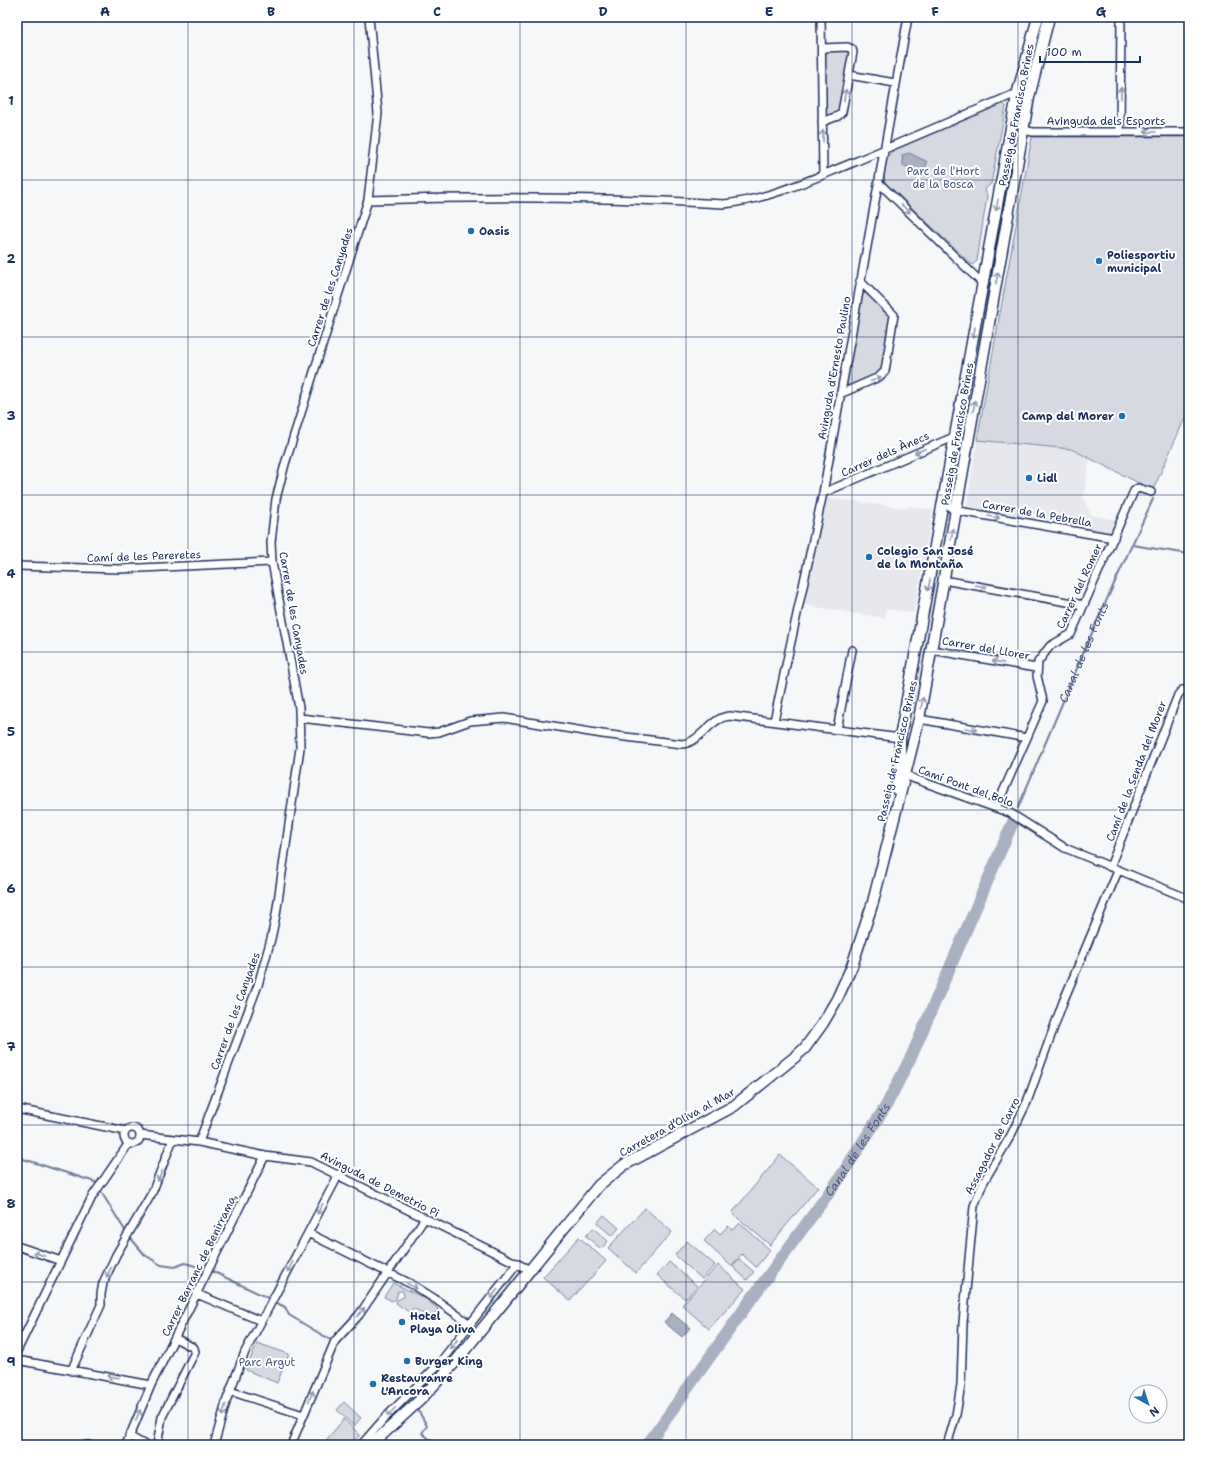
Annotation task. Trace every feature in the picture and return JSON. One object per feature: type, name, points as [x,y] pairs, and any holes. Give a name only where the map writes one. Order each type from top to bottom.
[{"type":"street","name":"Carrer de les Canyades","points":[[199,1142],[258,985],[276,915],[300,748],[300,718],[272,562],[271,542],[276,499],[285,464],[368,200],[378,112],[369,17]]},
{"type":"street","points":[[821,17],[823,175]]},
{"type":"street","name":"Avinguda d'Ernesto Paulino","points":[[774,721],[823,493],[908,17]]},
{"type":"street","name":"Passeig de Francisco Brines","points":[[889,836],[900,743],[1018,90],[1038,17]]},
{"type":"street","name":"Passeig de Francisco Brines","points":[[889,836],[919,720],[1023,130],[1030,93],[1049,17]]},
{"type":"street","points":[[1120,132],[1121,17]]},
{"type":"street","points":[[822,48],[848,47],[852,49],[849,75],[841,114],[822,122]]},
{"type":"street","points":[[849,75],[895,83]]},
{"type":"street","points":[[368,200],[530,197],[623,198],[724,204],[759,199],[823,175],[1012,94],[1018,90],[1030,93]]},
{"type":"street","name":"Avinguda dels Esports","points":[[1023,130],[1033,132],[1189,132]]},
{"type":"street","points":[[878,182],[983,284]]},
{"type":"street","points":[[840,394],[882,376],[885,371],[894,318],[893,313],[860,281]]},
{"type":"street","name":"Carrer dels Ànecs","points":[[823,493],[956,436]]},
{"type":"street","points":[[951,466],[953,471],[948,504],[953,510],[956,510]]},
{"type":"street","name":"Carrer del Romer","points":[[1036,668],[1040,658],[1047,649],[1072,634],[1134,491],[1138,488],[1151,492]]},
{"type":"street","name":"Carrer de la Pebrella","points":[[956,510],[1114,538]]},
{"type":"street","name":"Camí de les Pereretes","points":[[17,566],[119,569],[272,562]]},
{"type":"street","points":[[943,580],[1084,605]]},
{"type":"street","points":[[837,730],[852,650]]},
{"type":"street","name":"Carrer del Llorer","points":[[932,650],[1036,668]]},
{"type":"street","points":[[996,808],[1043,698],[1038,685],[1036,668]]},
{"type":"street","name":"Camí de la Senda del Morer","points":[[1110,867],[1178,695],[1182,690],[1189,690]]},
{"type":"street","points":[[300,718],[428,733],[439,732],[470,721],[504,718],[602,734],[682,744],[694,740],[716,720],[723,717],[774,721],[837,730],[900,743],[913,743]]},
{"type":"street","points":[[919,720],[1027,738]]},
{"type":"street","points":[[900,743],[904,756],[901,770],[905,775]]},
{"type":"street","name":"Camí Pont del Bolo","points":[[905,775],[1010,813],[1065,848],[1189,899]]},
{"type":"street","name":"Carretera d’Oliva al Mar","points":[[371,1445],[420,1400],[456,1361],[578,1209],[608,1176],[636,1158],[734,1106],[774,1075],[805,1048],[831,1010],[852,966],[873,902],[889,836]]},
{"type":"street","name":"Assagador de Carro","points":[[947,1445],[956,1415],[962,1386],[963,1323],[974,1206],[983,1184],[1016,1127],[1027,1102],[1063,1002],[1118,871]]},
{"type":"street","points":[[17,1109],[126,1131],[133,1128],[138,1130],[140,1135],[138,1142],[129,1143],[98,1186],[17,1351]]},
{"type":"street","points":[[126,1131],[124,1137],[129,1143]]},
{"type":"street","name":"Avinguda de Demetrio Pi","points":[[140,1135],[199,1142],[265,1156],[302,1160],[319,1165],[530,1270]]},
{"type":"street","points":[[72,1371],[101,1305],[100,1294],[103,1283],[156,1185],[173,1139]]},
{"type":"street","name":"Carrer Barranc de Benirrama,","points":[[126,1445],[151,1385],[265,1156]]},
{"type":"street","points":[[214,1445],[230,1391],[245,1352],[339,1174]]},
{"type":"street","points":[[291,1445],[335,1342],[359,1315],[389,1274],[425,1218]]},
{"type":"street","points":[[308,1233],[435,1299],[470,1324]]},
{"type":"street","points":[[17,1246],[61,1261]]},
{"type":"street","points":[[361,1445],[383,1420],[438,1365],[518,1263]]},
{"type":"street","points":[[197,1294],[261,1321]]},
{"type":"street","points":[[156,1445],[162,1416],[195,1352],[194,1348],[175,1338]]},
{"type":"street","points":[[17,1360],[151,1385]]},
{"type":"street","points":[[230,1391],[304,1415]]},
{"type":"street","points":[[129,1436],[145,1445]]},
{"type":"shaded area","name":"Lidl","points":[[977,440],[1071,449],[1090,458],[1083,498],[1091,515],[1111,519],[1119,518],[1113,532],[1108,533],[971,509],[967,506]]},
{"type":"shaded area","name":"Colegio San José de la Montaña","points":[[826,498],[933,510],[914,613],[886,609],[885,618],[804,605]]},
{"type":"green space","points":[[830,51],[846,51],[849,54],[839,109],[836,113],[829,116],[825,113],[825,54]]},
{"type":"green space","name":"Parc de l'Hort de la Bosca","points":[[1002,103],[1006,106],[991,184],[985,189],[987,196],[977,261],[972,265],[885,182],[884,169],[889,156],[894,150]]},
{"type":"green space","name":"Poliesportiu municipal","points":[[1032,137],[1189,137],[1189,409],[1153,490],[1071,449],[977,440]]},
{"type":"green space","points":[[867,293],[892,315],[882,372],[852,386],[848,385],[846,380],[862,295]]},
{"type":"green space","points":[[780,1155],[818,1187],[770,1245],[732,1213]]},
{"type":"green space","points":[[645,1208],[672,1232],[636,1273],[608,1248]]},
{"type":"green space","points":[[604,1215],[619,1228],[612,1236],[597,1223]]},
{"type":"green space","points":[[740,1223],[770,1250],[756,1267],[742,1254],[731,1266],[704,1241],[715,1229],[720,1234],[728,1226],[733,1230]]},
{"type":"green space","points":[[593,1228],[608,1241],[601,1249],[586,1236]]},
{"type":"green space","points":[[579,1237],[606,1261],[570,1301],[543,1277]]},
{"type":"green space","points":[[687,1241],[715,1265],[702,1279],[675,1255]]},
{"type":"green space","points":[[739,1259],[754,1272],[747,1280],[732,1266]]},
{"type":"green space","points":[[669,1262],[697,1286],[685,1299],[657,1275]]},
{"type":"green space","points":[[718,1265],[745,1289],[709,1329],[682,1305]]},
{"type":"green space","points":[[393,1283],[426,1299],[438,1309],[432,1316],[426,1319],[424,1319],[427,1316],[413,1308],[410,1313],[396,1303],[397,1300],[404,1297],[403,1291],[398,1291],[396,1299],[392,1301],[384,1297]]},
{"type":"green space","name":"Parc Argut","points":[[257,1343],[289,1354],[277,1383],[246,1370]]},
{"type":"green space","points":[[344,1402],[361,1418],[354,1426],[337,1410]]},
{"type":"green space","points":[[344,1419],[360,1435],[349,1445],[322,1445]]},
{"type":"water","points":[[909,153],[926,161],[927,164],[924,170],[917,172],[903,165],[902,155]]},
{"type":"water","points":[[672,1313],[690,1328],[682,1337],[664,1322]]},
{"type":"waterway","name":"Canal de les Fonts","points":[[1018,808],[1097,621],[1153,499]]},
{"type":"waterway","points":[[1132,545],[1189,554]]},
{"type":"waterway","name":"Canal de les Fonts","points":[[647,1445],[839,1179],[886,1106],[912,1055],[1013,822]]},
{"type":"waterway","points":[[17,1157],[95,1182],[126,1232]]},
{"type":"waterway","points":[[129,1236],[145,1255],[161,1265],[175,1267],[185,1263],[212,1271],[268,1298]]},
{"type":"waterway","points":[[277,1303],[285,1307],[289,1315],[332,1341]]},
{"type":"waterway","points":[[417,1408],[427,1426],[422,1433],[437,1445]]},
{"type":"place","name":"Oasis","points":[[471,231]]},
{"type":"place","name":"Poliesportiu municipal","points":[[1099,261]]},
{"type":"place","name":"Camp del Morer","points":[[1122,416]]},
{"type":"place","name":"Lidl","points":[[1029,478]]},
{"type":"place","name":"Colegio San José de la Montaña","points":[[869,557]]},
{"type":"place","name":"Hotel Playa Oliva","points":[[402,1322]]},
{"type":"place","name":"Burger King","points":[[407,1361]]},
{"type":"place","name":"Restauranre L'Ancora","points":[[373,1384]]}]
